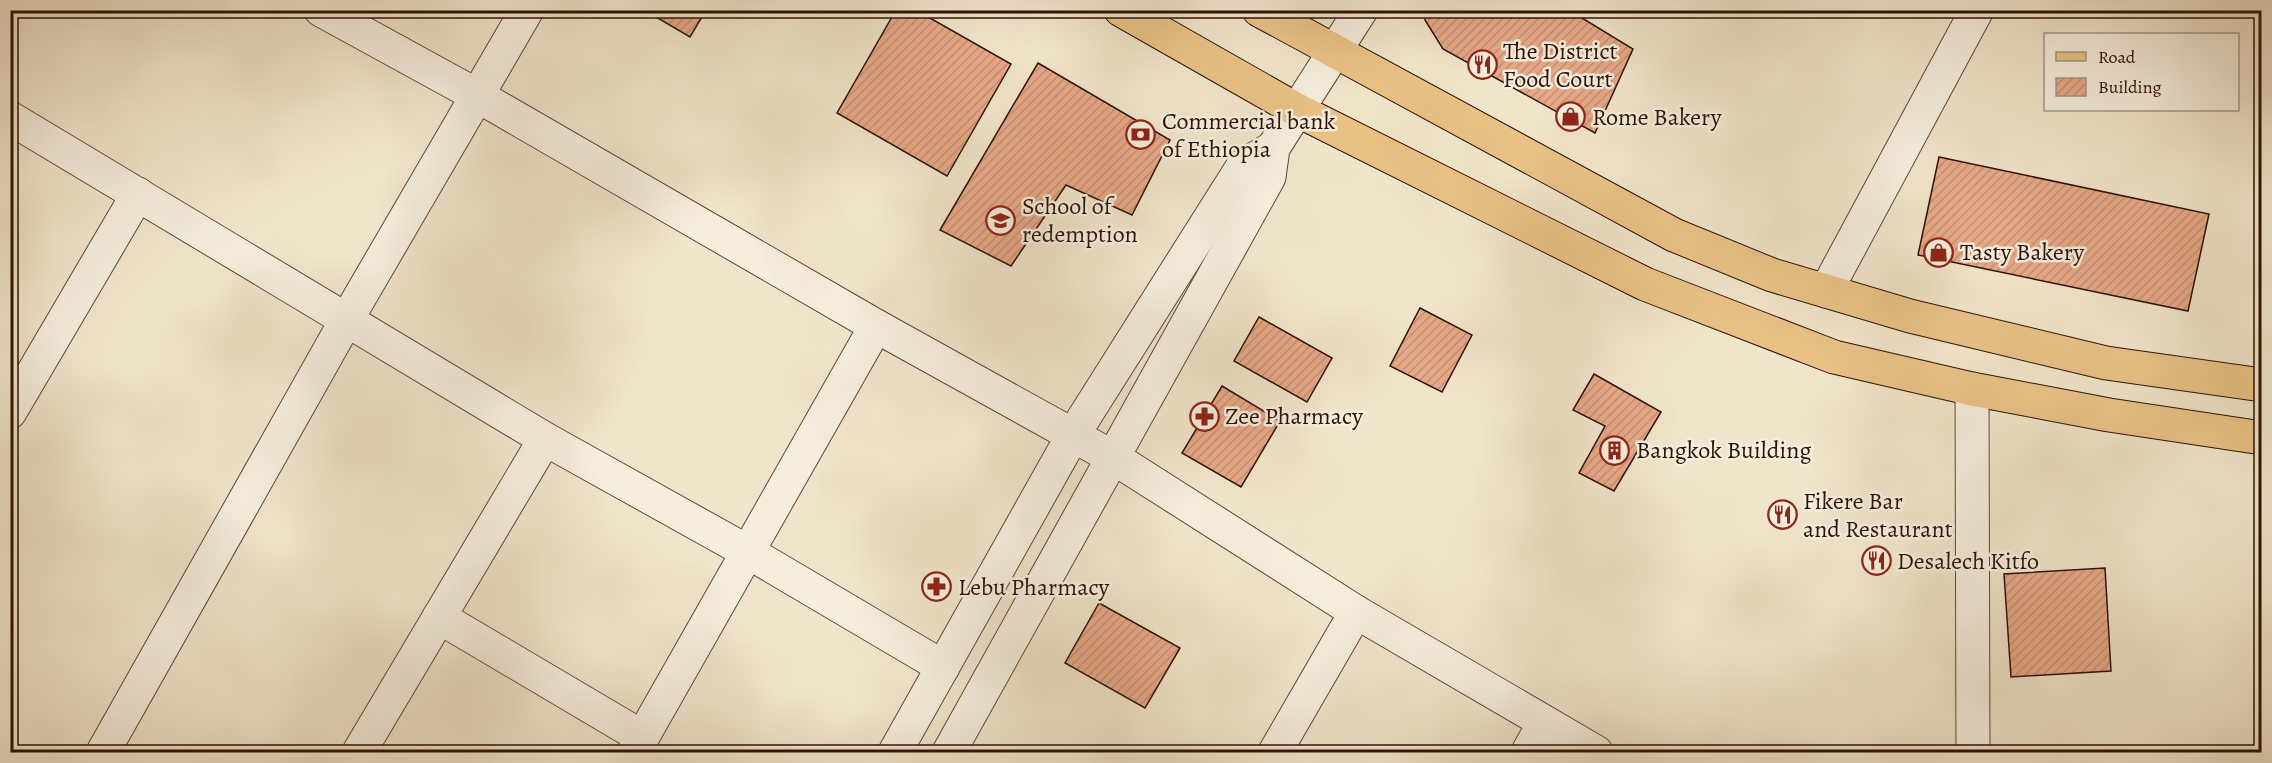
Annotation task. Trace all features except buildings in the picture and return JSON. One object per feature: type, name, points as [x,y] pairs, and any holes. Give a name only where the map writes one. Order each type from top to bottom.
[{"type":"main road","points":[[1120,10],[1297,110],[1645,284],[1834,357],[1972,389],[2109,415],[2262,438]]},
{"type":"main road","points":[[1259,10],[1674,235],[1772,275],[1910,316],[2106,363],[2262,385]]},
{"type":"street","points":[[321,10],[478,96],[876,326],[1114,458],[1356,612],[1596,753]]},
{"type":"street","points":[[103,753],[347,319],[527,10]]},
{"type":"street","points":[[949,753],[1269,177],[1273,148],[1361,10]]},
{"type":"street","points":[[1826,291],[1977,10]]},
{"type":"street","points":[[10,118],[545,439],[748,552],[943,667]]},
{"type":"street","points":[[896,753],[1073,435],[1243,166],[1273,148]]},
{"type":"street","points":[[10,412],[138,194]]},
{"type":"street","points":[[439,617],[638,745],[876,326]]},
{"type":"street","points":[[1972,389],[1973,753]]},
{"type":"street","points":[[359,753],[545,439]]},
{"type":"street","points":[[1275,753],[1356,612]]},
{"type":"street","points":[[1528,753],[1544,723]]},
{"type":"place","name":"The District Food Court","points":[[1482,65]]},
{"type":"place","name":"Rome Bakery","points":[[1571,117]]},
{"type":"place","name":"Commercial bank of Ethiopia","points":[[1141,135]]},
{"type":"place","name":"School of redemption","points":[[1001,220]]},
{"type":"place","name":"Tasty Bakery","points":[[1939,252]]},
{"type":"place","name":"Zee Pharmacy","points":[[1204,416]]},
{"type":"place","name":"Bangkok Building","points":[[1615,450]]},
{"type":"place","name":"Fikere Bar and Restaurant","points":[[1782,515]]},
{"type":"place","name":"Desalech Kitfo","points":[[1876,561]]},
{"type":"place","name":"Lebu Pharmacy","points":[[937,587]]}]
